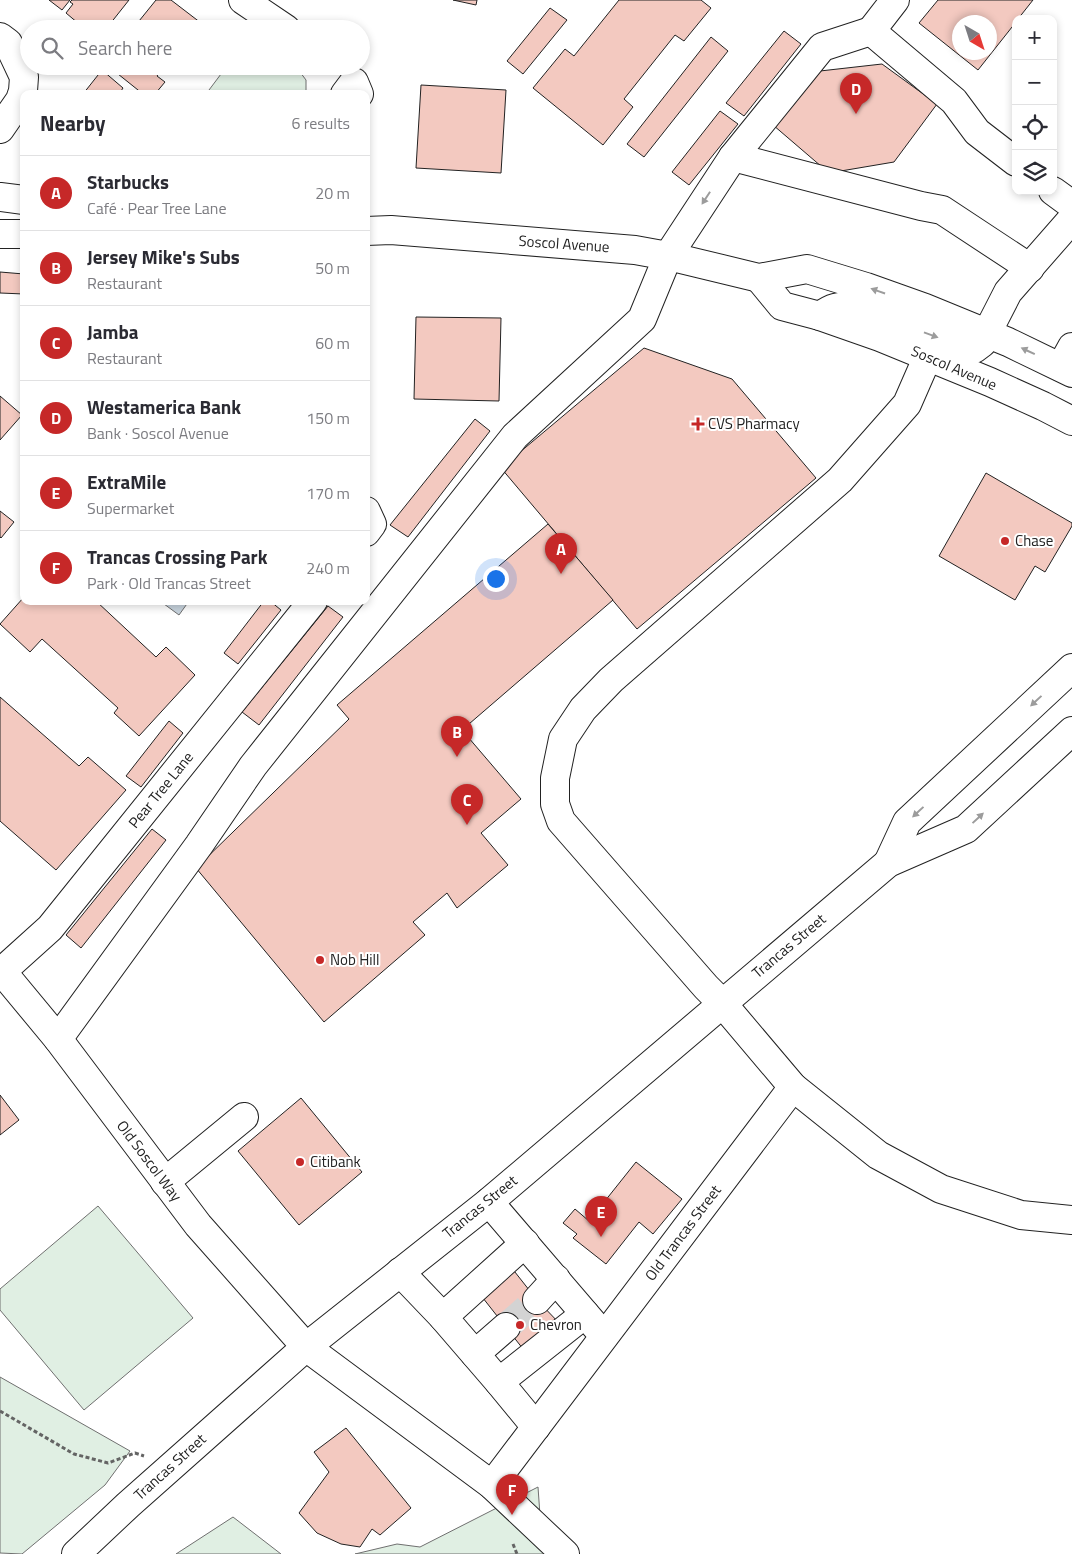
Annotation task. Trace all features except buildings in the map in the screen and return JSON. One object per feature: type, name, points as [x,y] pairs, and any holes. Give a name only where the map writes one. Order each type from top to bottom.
[{"type":"main road","points":[[243,0],[273,20]]},
{"type":"main road","points":[[58,1039],[199,845],[253,766],[516,436],[642,319],[668,256],[733,157],[822,47],[871,31],[895,0]]},
{"type":"main road","points":[[871,31],[954,101],[977,132],[1012,159]]},
{"type":"main road","points":[[0,37],[8,44],[20,69]]},
{"type":"main road","points":[[22,90],[23,75]]},
{"type":"main road","points":[[0,129],[20,100]]},
{"type":"main road","points":[[733,157],[912,204],[942,210],[1030,268]]},
{"type":"main road","points":[[1057,194],[1072,205]]},
{"type":"main road","points":[[0,197],[20,200]]},
{"type":"main road","points":[[820,316],[830,309],[840,306],[853,306],[974,349],[982,343],[1008,292],[1072,219]]},
{"type":"main road","name":"Soscol Avenue","points":[[370,231],[390,230],[635,250],[759,278],[807,269],[896,297],[987,333],[1068,362]]},
{"type":"main road","points":[[0,234],[20,234]]},
{"type":"main road","name":"Soscol Avenue","points":[[759,278],[782,306],[820,316],[928,356],[1020,395],[1070,421]]},
{"type":"main road","points":[[928,356],[907,404],[840,480],[611,680],[583,709],[563,739],[555,778],[555,804],[561,821],[794,1087],[878,1155],[940,1189],[1021,1215],[1072,1220]]},
{"type":"main road","name":"Pear Tree Lane","points":[[1,971],[50,928],[310,605]]},
{"type":"main road","name":"Trancas Street","points":[[888,863],[907,822],[1072,668]]},
{"type":"main road","name":"Trancas Street","points":[[76,1554],[306,1346],[489,1202],[714,995],[888,863],[966,829],[1072,731]]},
{"type":"main road","name":"Old Soscol Way","points":[[1,971],[58,1039],[198,1225],[306,1346],[492,1484],[565,1554]]},
{"type":"main road","name":"Old Trancas Street","points":[[492,1484],[794,1087]]},
{"type":"main road","points":[[165,1182],[244,1117]]},
{"type":"main road","points":[[489,1202],[604,1336]]},
{"type":"main road","points":[[443,1316],[525,1243]]},
{"type":"main road","points":[[400,1272],[443,1316],[536,1427]]},
{"type":"main road","points":[[537,1300],[556,1279]]},
{"type":"main road","points":[[499,1382],[585,1314]]},
{"type":"main road","points":[[475,1354],[506,1328]]},
{"type":"path","points":[[0,1411],[74,1454],[108,1463],[135,1453],[170,1467]]},
{"type":"green space","points":[[220,75],[302,75],[306,80],[306,90],[209,90]]},
{"type":"green space","points":[[98,1206],[193,1318],[84,1410],[0,1310],[0,1289]]},
{"type":"green space","points":[[0,1377],[130,1451],[105,1485],[22,1554],[0,1553]]},
{"type":"green space","points":[[538,1487],[542,1543],[553,1554],[355,1554],[397,1544],[420,1547]]},
{"type":"green space","points":[[233,1517],[281,1554],[176,1554]]},
{"type":"shaded area","points":[[165,605],[186,605],[179,615]]},
{"type":"tunnel","points":[[506,1327],[537,1300]]},
{"type":"place","name":"Westamerica Bank","points":[[856,114]]},
{"type":"place","name":"CVS Pharmacy","points":[[698,424]]},
{"type":"place","name":"Chase","points":[[1005,541]]},
{"type":"place","name":"Starbucks","points":[[561,574]]},
{"type":"place","name":"Jersey Mike's Subs","points":[[457,757]]},
{"type":"place","name":"Jamba","points":[[467,825]]},
{"type":"place","name":"Nob Hill","points":[[320,960]]},
{"type":"place","name":"Citibank","points":[[300,1162]]},
{"type":"place","name":"ExtraMile","points":[[601,1237]]},
{"type":"place","name":"Chevron","points":[[520,1325]]},
{"type":"place","name":"Trancas Crossing Park","points":[[512,1515]]}]
